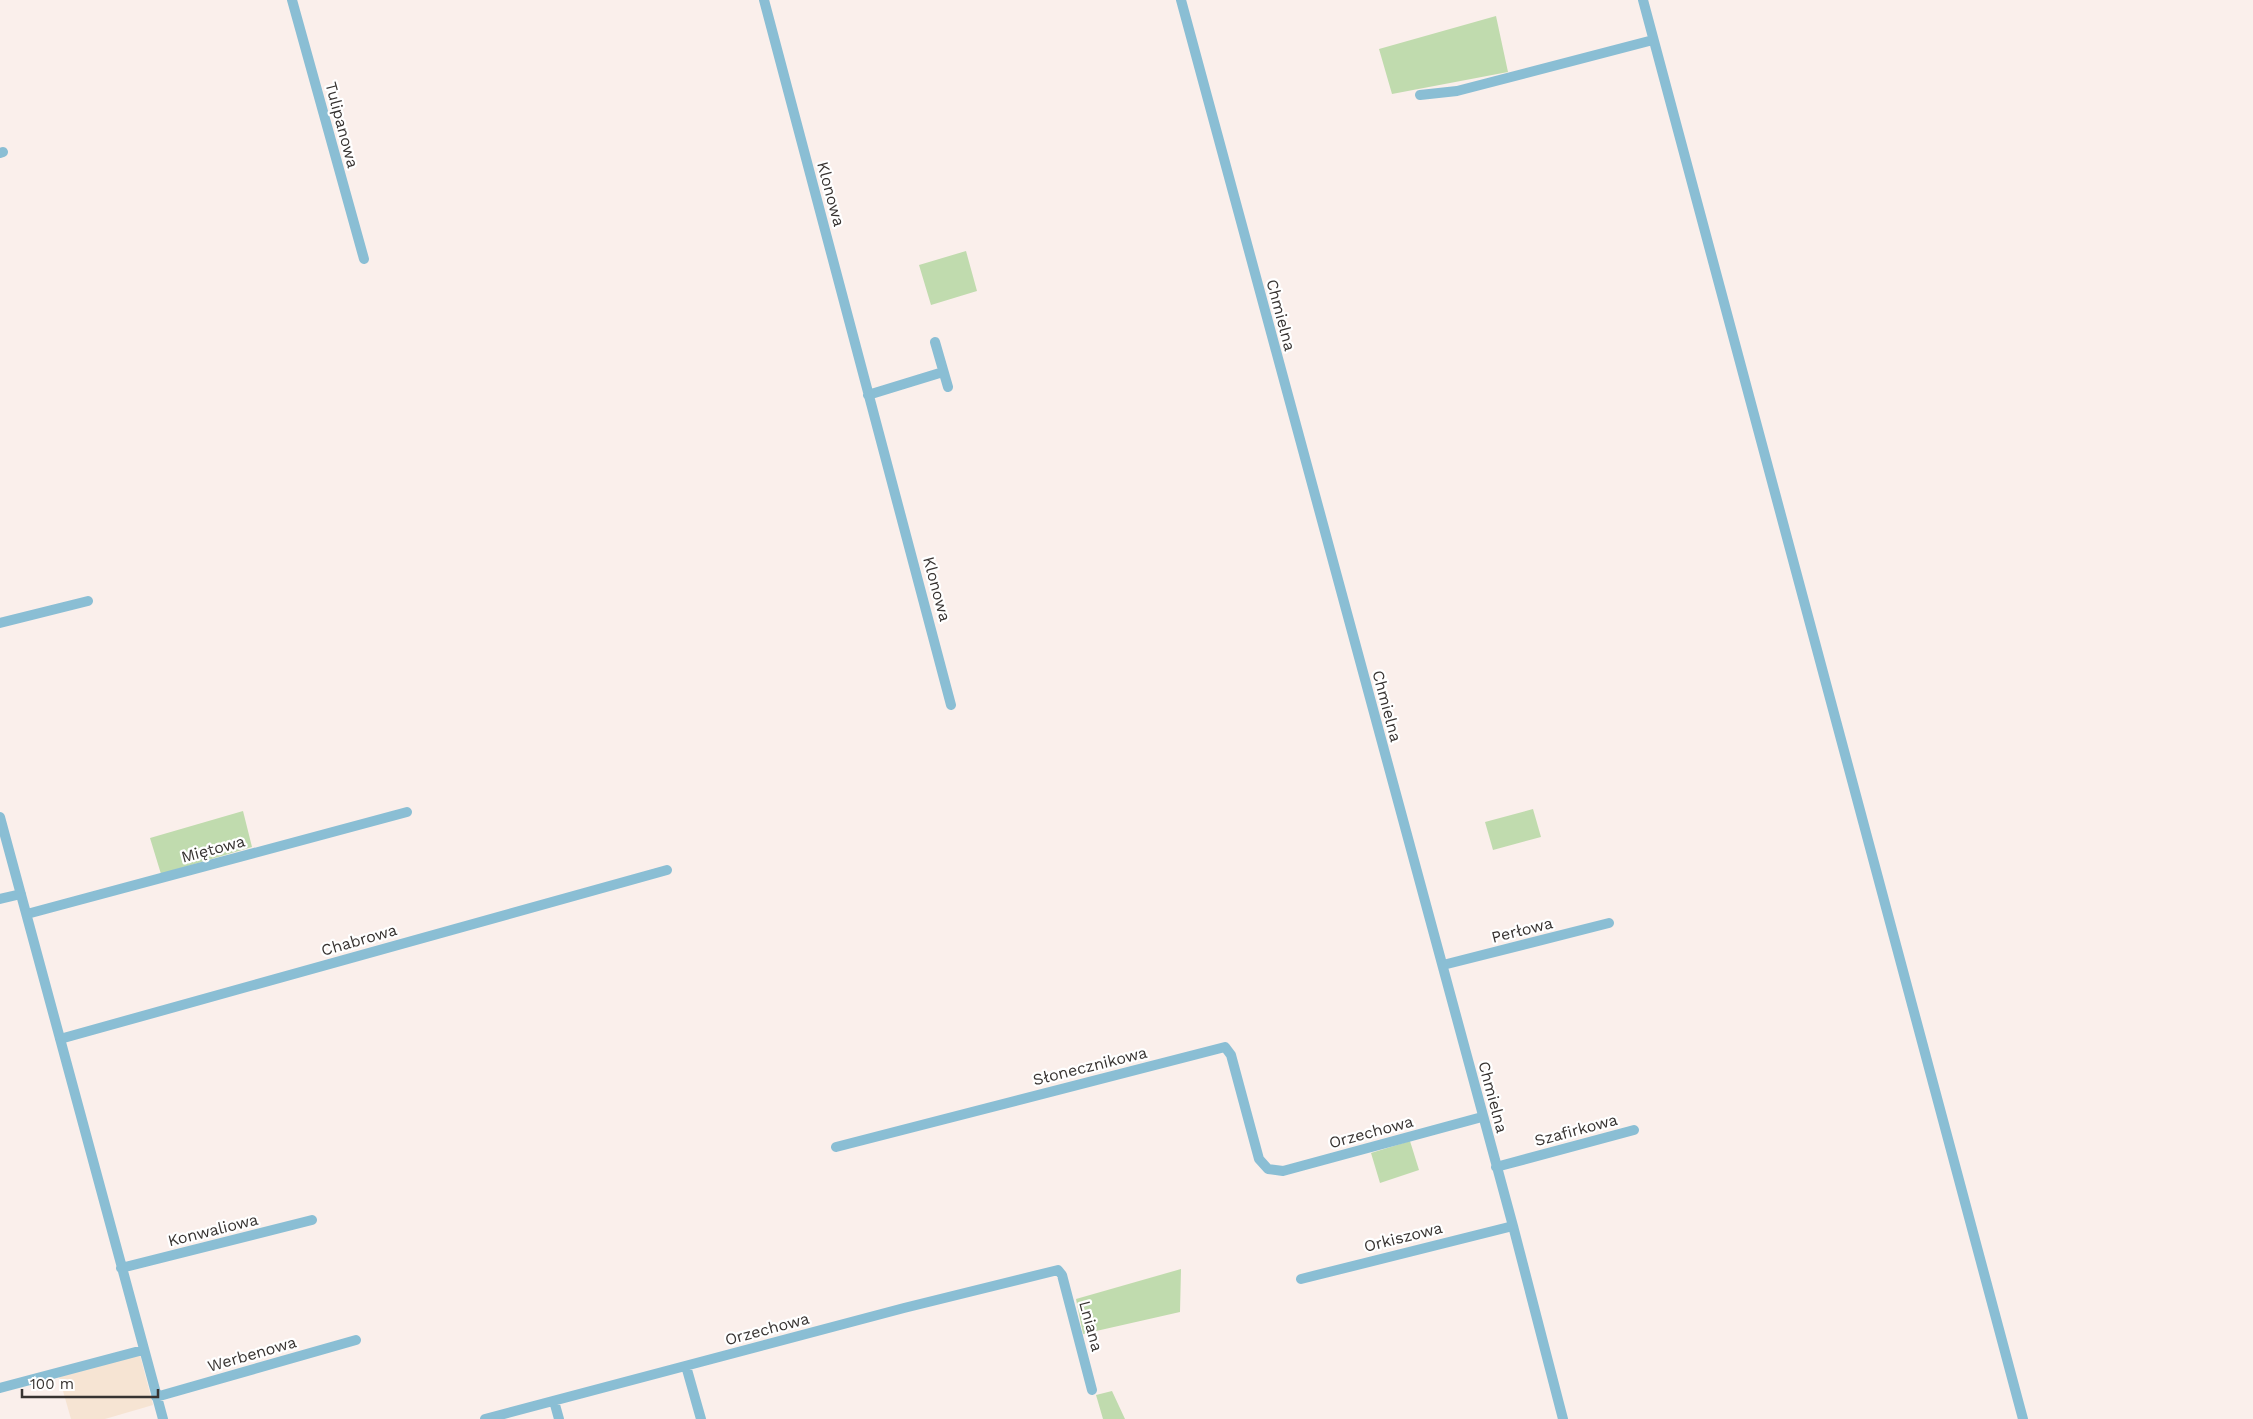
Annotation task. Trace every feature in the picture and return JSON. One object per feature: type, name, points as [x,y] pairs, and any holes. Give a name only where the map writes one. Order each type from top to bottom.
[{"type":"street","name":"Tulipanowa","points":[[292,0],[364,259]]},
{"type":"street","name":"Klonowa","points":[[764,0],[952,705]]},
{"type":"street","name":"Chmielna","points":[[1181,0],[1513,1226],[1563,1419]]},
{"type":"street","points":[[1643,0],[2023,1419]]},
{"type":"street","points":[[1420,95],[1457,91],[1653,40]]},
{"type":"street","points":[[935,342],[948,387]]},
{"type":"street","points":[[868,395],[943,372]]},
{"type":"street","points":[[0,624],[88,601]]},
{"type":"street","name":"Miętowa","points":[[27,914],[407,812]]},
{"type":"street","points":[[0,817],[162,1419]]},
{"type":"street","name":"Chabrowa","points":[[60,1039],[667,870]]},
{"type":"street","points":[[0,899],[20,894]]},
{"type":"street","name":"Perłowa","points":[[1442,966],[1609,923]]},
{"type":"street","name":"Słonecznikowa","points":[[836,1147],[1225,1047],[1231,1055],[1259,1159],[1268,1169]]},
{"type":"street","name":"Orzechowa","points":[[1268,1169],[1283,1171],[1482,1117]]},
{"type":"street","name":"Szafirkowa","points":[[1496,1167],[1634,1130]]},
{"type":"street","name":"Konwaliowa","points":[[121,1268],[312,1220]]},
{"type":"street","name":"Orkiszowa","points":[[1301,1279],[1513,1226]]},
{"type":"street","name":"Orzechowa","points":[[485,1419],[1020,1278],[1058,1270]]},
{"type":"street","name":"Lniana","points":[[1058,1270],[1062,1275],[1092,1390]]},
{"type":"street","name":"Werbenowa","points":[[156,1396],[356,1340]]},
{"type":"street","points":[[0,1388],[143,1350]]},
{"type":"street","points":[[686,1366],[701,1419]]},
{"type":"street","points":[[554,1401],[559,1419]]},
{"type":"shaded area","points":[[140,1355],[153,1405],[105,1419],[71,1419],[59,1377]]},
{"type":"green space","points":[[1496,16],[1508,72],[1392,94],[1379,49]]},
{"type":"green space","points":[[966,251],[977,291],[931,305],[919,265]]},
{"type":"green space","points":[[1533,809],[1541,837],[1493,850],[1485,822]]},
{"type":"green space","points":[[243,811],[252,847],[161,874],[150,838]]},
{"type":"green space","points":[[1410,1141],[1419,1170],[1380,1183],[1371,1153]]},
{"type":"green space","points":[[1181,1269],[1180,1312],[1083,1334],[1076,1299]]},
{"type":"green space","points":[[1112,1391],[1125,1419],[1103,1419],[1096,1395]]}]
